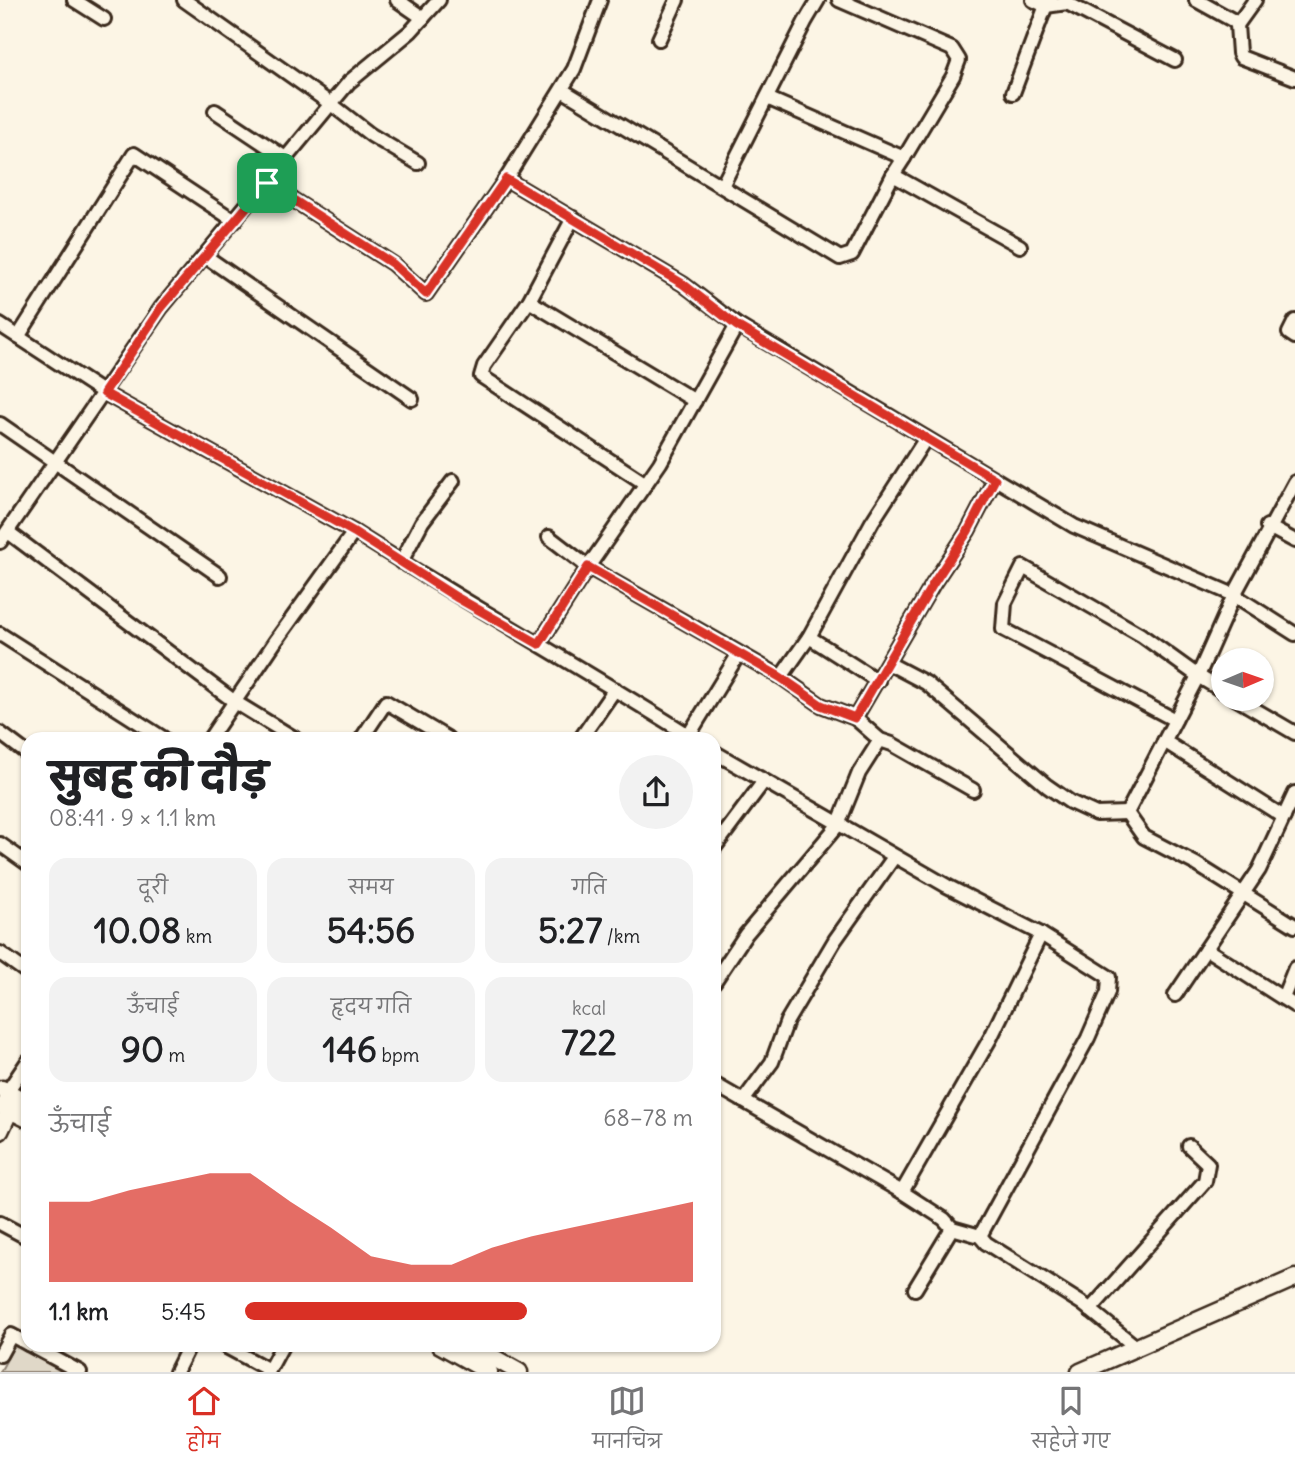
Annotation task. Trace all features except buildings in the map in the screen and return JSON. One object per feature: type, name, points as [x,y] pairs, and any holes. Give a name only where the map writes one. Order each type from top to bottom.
[{"type":"street","points":[[74,0],[104,19]]},
{"type":"street","points":[[184,0],[371,135],[418,163]]},
{"type":"street","points":[[397,0],[422,18]]},
{"type":"street","points":[[285,732],[4,537],[161,308],[349,82],[411,31],[439,0]]},
{"type":"street","points":[[267,183],[393,264],[426,294],[506,179],[562,90],[574,69],[600,0]]},
{"type":"street","points":[[659,39],[677,0]]},
{"type":"street","points":[[722,186],[818,0]]},
{"type":"street","points":[[562,90],[840,258],[852,254],[893,175],[953,76],[959,60],[952,49],[839,0]]},
{"type":"street","points":[[1033,0],[1067,3],[1175,60]]},
{"type":"street","points":[[1196,0],[1234,21],[1241,57],[1295,78]]},
{"type":"street","points":[[1237,26],[1255,0]]},
{"type":"street","points":[[1013,93],[1047,3]]},
{"type":"street","points":[[767,98],[904,158]]},
{"type":"street","points":[[215,111],[287,159]]},
{"type":"street","points":[[18,337],[134,154],[235,221]]},
{"type":"street","points":[[893,175],[1020,246]]},
{"type":"street","points":[[506,179],[683,284],[737,326],[1074,526],[1234,595],[1295,634]]},
{"type":"street","points":[[573,218],[528,301],[484,366],[481,376],[646,484]]},
{"type":"street","points":[[205,256],[412,399]]},
{"type":"street","points":[[528,301],[695,401]]},
{"type":"street","points":[[1295,321],[1289,333],[1295,337]]},
{"type":"street","points":[[0,325],[104,393],[354,532],[456,597],[615,689],[681,732]]},
{"type":"street","points":[[539,644],[660,463],[737,326]]},
{"type":"street","points":[[0,425],[220,576]]},
{"type":"street","points":[[780,677],[809,637],[872,522],[926,438]]},
{"type":"street","points":[[855,718],[933,584],[968,531],[995,479]]},
{"type":"street","points":[[401,562],[422,522],[453,481]]},
{"type":"street","points":[[1127,813],[1198,676],[1268,527],[1295,482]]},
{"type":"street","points":[[1268,527],[1295,541]]},
{"type":"street","points":[[214,732],[354,532]]},
{"type":"street","points":[[549,537],[588,567],[780,677],[821,705],[855,718],[880,740],[892,744],[973,790]]},
{"type":"street","points":[[1175,720],[1003,629],[1005,603],[1023,567],[1141,635],[1211,684]]},
{"type":"street","points":[[0,634],[154,732]]},
{"type":"street","points":[[809,637],[878,681]]},
{"type":"street","points":[[693,732],[738,655]]},
{"type":"street","points":[[888,663],[926,683],[1046,786],[1070,803],[1096,814],[1127,813]]},
{"type":"street","points":[[585,732],[615,689]]},
{"type":"street","points":[[366,732],[386,702],[437,732]]},
{"type":"street","points":[[1257,711],[1295,733]]},
{"type":"street","points":[[0,733],[21,749]]},
{"type":"street","points":[[721,972],[746,934],[838,825],[859,773],[880,740]]},
{"type":"street","points":[[1164,741],[1284,817]]},
{"type":"street","points":[[721,756],[838,825],[1041,934],[1109,978],[1108,992],[1088,1038],[980,1236]]},
{"type":"street","points":[[721,839],[764,781]]},
{"type":"street","points":[[1175,995],[1259,870],[1295,793]]},
{"type":"street","points":[[1127,813],[1144,837],[1196,864],[1295,926]]},
{"type":"street","points":[[0,844],[21,859]]},
{"type":"street","points":[[743,1101],[772,1062],[787,1021],[835,940],[894,856]]},
{"type":"street","points":[[902,1192],[991,1037],[1041,934]]},
{"type":"street","points":[[1206,949],[1295,1006]]},
{"type":"street","points":[[0,953],[21,968]]},
{"type":"street","points":[[1283,998],[1295,968]]},
{"type":"street","points":[[0,1131],[3,1099],[21,1072]]},
{"type":"street","points":[[721,1088],[902,1192],[944,1219],[952,1228],[980,1236],[986,1243],[1090,1310],[1136,1347]]},
{"type":"street","points":[[3,1099],[21,1102]]},
{"type":"street","points":[[3,1099],[21,1113]]},
{"type":"street","points":[[1090,1310],[1205,1181],[1208,1164],[1189,1146]]},
{"type":"street","points":[[0,1223],[21,1234]]},
{"type":"street","points":[[915,1289],[952,1228]]},
{"type":"street","points":[[1080,1372],[1295,1278]]},
{"type":"street","points":[[0,1355],[11,1335],[21,1340]]},
{"type":"street","points":[[43,1352],[80,1372]]},
{"type":"street","points":[[176,1372],[186,1352]]},
{"type":"street","points":[[235,1352],[269,1371],[279,1352]]},
{"type":"street","points":[[453,1352],[489,1372]]},
{"type":"street","points":[[483,1352],[519,1372]]},
{"type":"shaded area","points":[[15,1344],[21,1347],[21,1352],[29,1352],[64,1372],[0,1372]]},
{"type":"route","points":[[506,179],[683,284],[737,326],[995,479],[968,531],[933,584],[855,718],[821,705],[780,677],[588,567],[539,644],[456,597],[354,532],[104,393],[161,308],[267,183],[393,264],[426,294],[506,179]]}]
